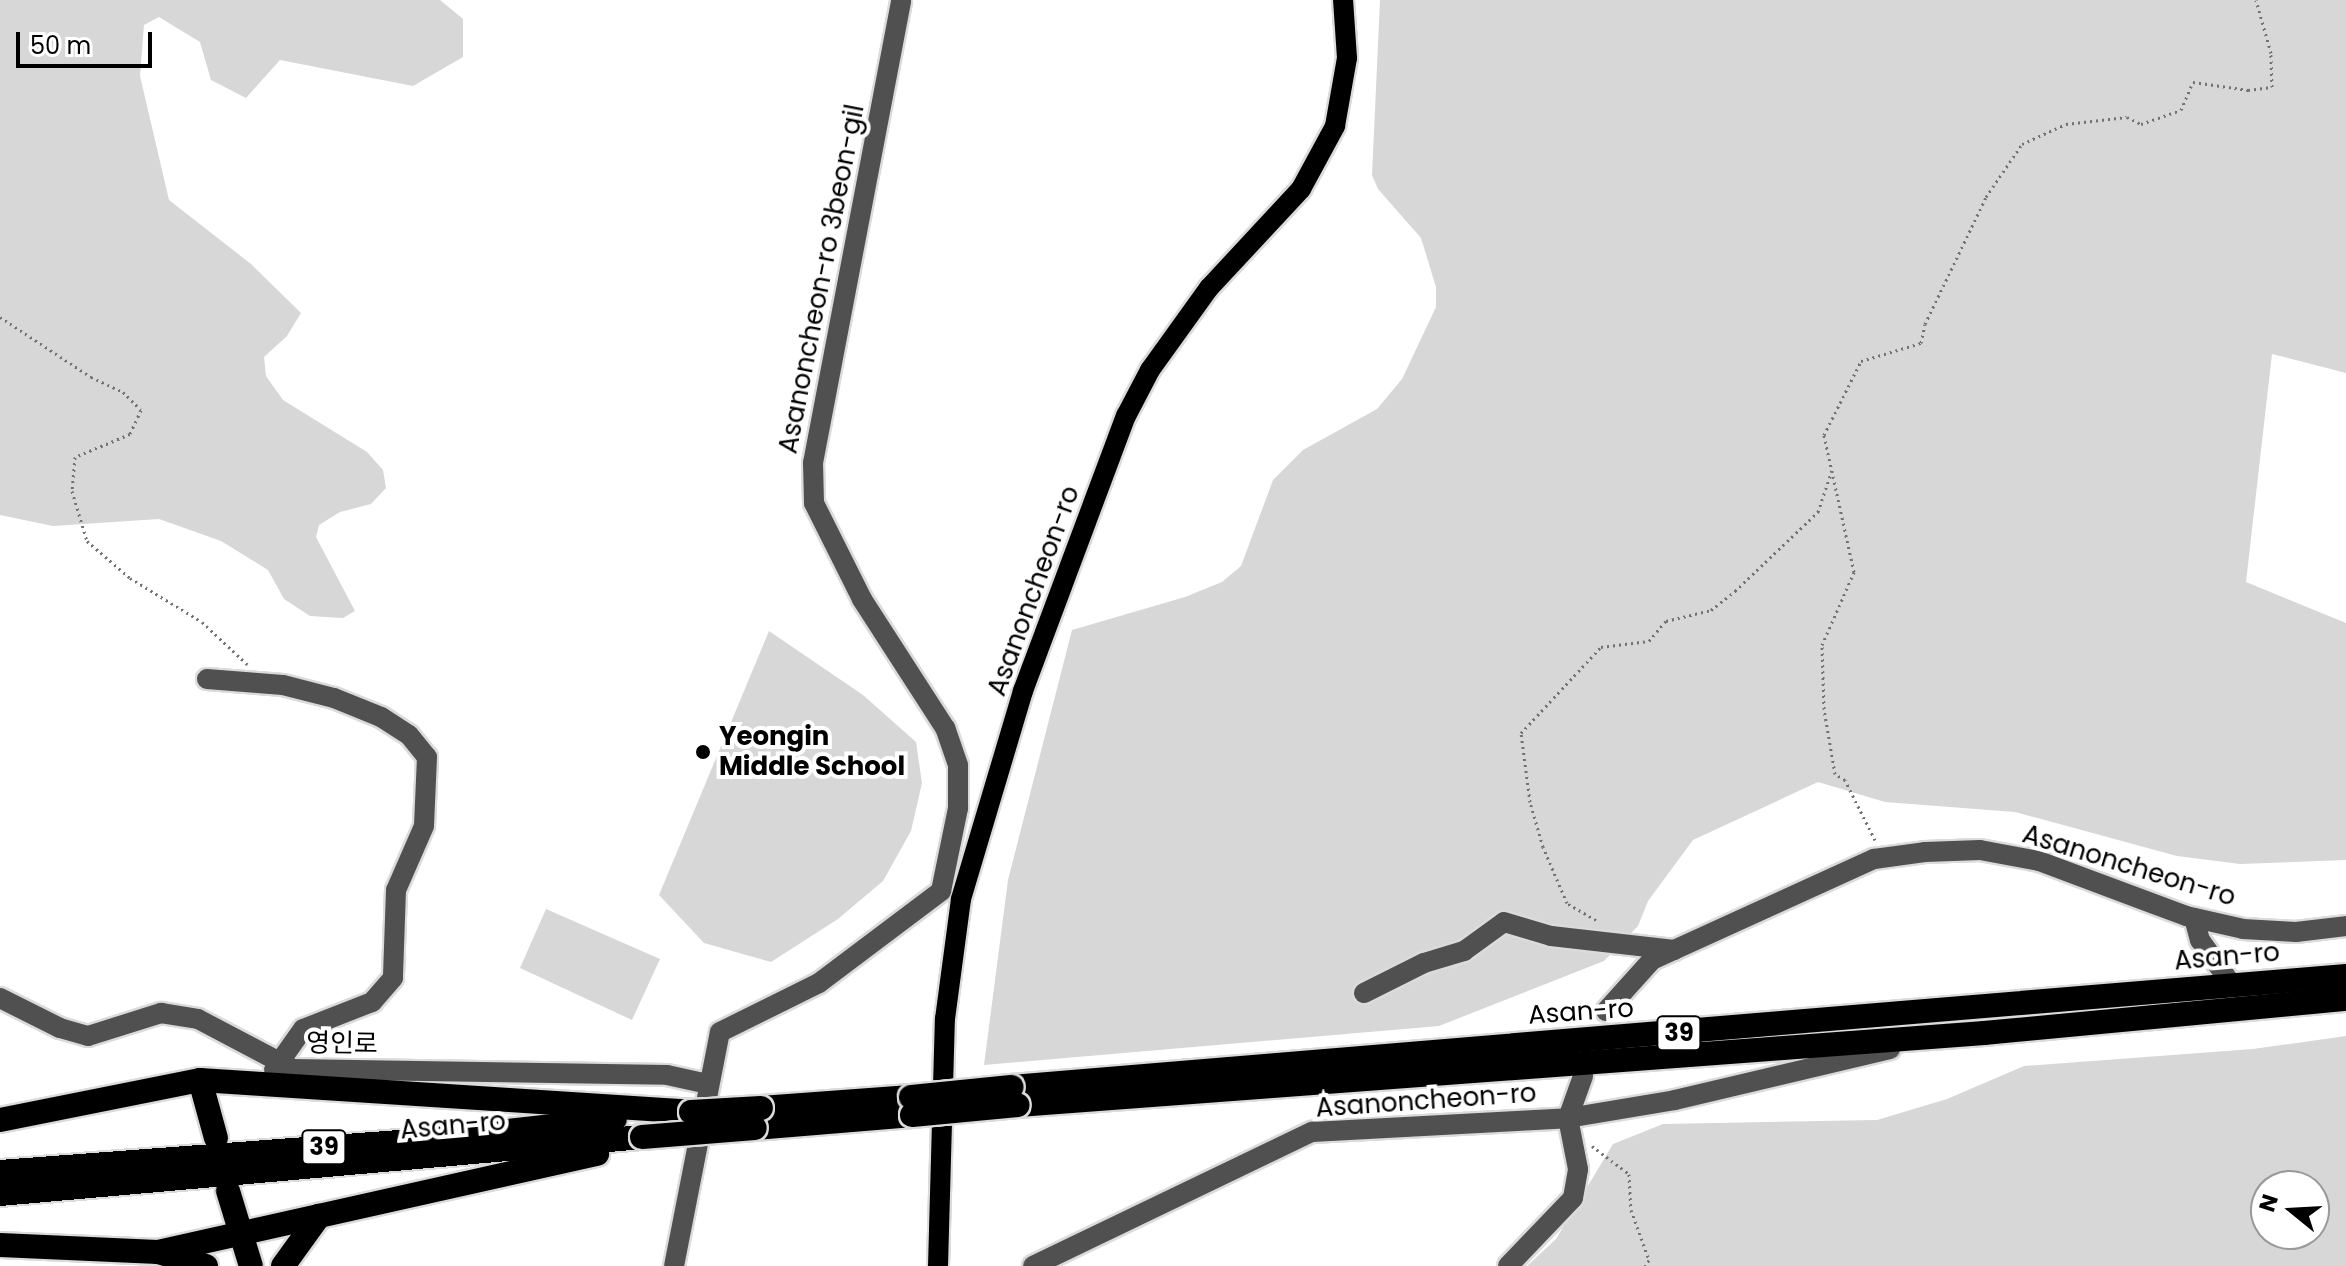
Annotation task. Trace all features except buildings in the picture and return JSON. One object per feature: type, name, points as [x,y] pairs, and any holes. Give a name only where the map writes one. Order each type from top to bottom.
[{"type":"highway","name":"Asan-ro","points":[[0,1194],[644,1127],[911,1106],[2346,976]]},
{"type":"highway","name":"Asan-ro","points":[[1015,1096],[1984,1033],[2346,999]]},
{"type":"highway","points":[[200,1080],[216,1138]]},
{"type":"highway","points":[[0,1120],[200,1080],[644,1127]]},
{"type":"highway","name":"Asan-ro","points":[[0,1172],[434,1139],[644,1127]]},
{"type":"highway","points":[[158,1252],[319,1216],[644,1127]]},
{"type":"highway","points":[[228,1191],[251,1266]]},
{"type":"highway","points":[[283,1266],[319,1216]]},
{"type":"highway","points":[[0,1245],[158,1252],[206,1266]]},
{"type":"main road","name":"Asanoncheon-ro","points":[[938,1266],[945,1019],[961,899],[1023,691],[1126,416],[1150,370],[1209,288],[1301,189],[1335,126],[1347,58],[1343,0]]},
{"type":"street","name":"Asanoncheon-ro 3beon-gil","points":[[901,0],[813,463],[814,503],[862,599],[945,728],[958,765],[958,808],[943,888]]},
{"type":"street","points":[[207,679],[283,685],[334,698],[381,717],[409,735],[427,757],[424,826],[396,890],[393,978],[372,1002],[303,1029],[278,1060],[268,1085]]},
{"type":"street","name":"Asanoncheon-ro","points":[[1606,1011],[1652,960],[1874,859],[1980,850],[2039,861],[2194,918],[2243,929],[2296,932],[2346,926]]},
{"type":"street","points":[[674,1266],[720,1032],[819,983],[908,921],[943,888],[961,899]]},
{"type":"street","points":[[2194,918],[2200,940],[2232,985]]},
{"type":"street","points":[[1364,993],[1424,963],[1464,951],[1504,922],[1551,936],[1674,950]]},
{"type":"street","name":"영인로","points":[[0,998],[60,1028],[88,1036],[161,1013],[198,1019],[293,1069],[667,1075],[708,1084]]},
{"type":"street","points":[[1508,1266],[1573,1198],[1578,1169],[1568,1118],[1984,1033]]},
{"type":"street","name":"Asanoncheon-ro","points":[[1033,1266],[1312,1132],[1568,1118],[1583,1076]]},
{"type":"path","points":[[1874,859],[1875,835],[1845,780],[1835,774],[1824,709],[1822,645],[1854,572],[1824,435],[1861,361],[1921,343],[1925,324],[1986,197],[2022,144],[2066,124],[2127,117],[2141,124],[2181,110],[2193,82],[2272,87],[2271,53],[2256,0]]},
{"type":"path","points":[[0,317],[91,377],[123,392],[141,410],[130,434],[75,457],[72,491],[87,541],[130,578],[202,622],[252,669]]},
{"type":"path","points":[[1600,922],[1567,903],[1543,847],[1530,802],[1521,733],[1601,647],[1649,641],[1666,621],[1711,610],[1735,591],[1818,512],[1832,470]]},
{"type":"path","points":[[1573,1141],[1613,1158],[1629,1174],[1631,1210],[1649,1260],[1645,1266]]},
{"type":"shaded area","points":[[0,0],[440,0],[463,19],[463,57],[413,86],[280,60],[246,98],[211,80],[200,42],[159,17],[144,25],[140,76],[169,200],[251,264],[301,313],[287,336],[264,357],[266,376],[283,400],[367,452],[383,470],[386,488],[371,504],[340,512],[319,525],[316,537],[355,611],[343,618],[310,616],[284,599],[268,570],[221,541],[159,519],[53,526],[0,515]]},
{"type":"shaded area","points":[[1380,0],[2346,0],[2346,373],[2272,354],[2246,582],[2346,623],[2346,860],[2240,864],[2177,856],[2015,812],[1885,802],[1818,782],[1693,840],[1648,901],[1638,926],[1604,961],[1439,1026],[984,1065],[1008,880],[1072,630],[1185,597],[1222,582],[1241,566],[1273,480],[1303,450],[1377,409],[1402,379],[1436,307],[1436,287],[1421,238],[1378,189],[1372,175]]},
{"type":"shaded area","points":[[769,631],[863,695],[916,742],[922,783],[911,831],[883,881],[838,919],[771,962],[704,943],[659,895]]},
{"type":"shaded area","points":[[546,909],[660,959],[632,1020],[520,968]]},
{"type":"shaded area","points":[[2346,1036],[2346,1266],[1527,1266],[1556,1239],[1613,1144],[1663,1124],[1877,1120],[1947,1099],[2024,1066],[2253,1049]]},
{"type":"place","name":"Yeongin Middle School","points":[[703,752]]}]
